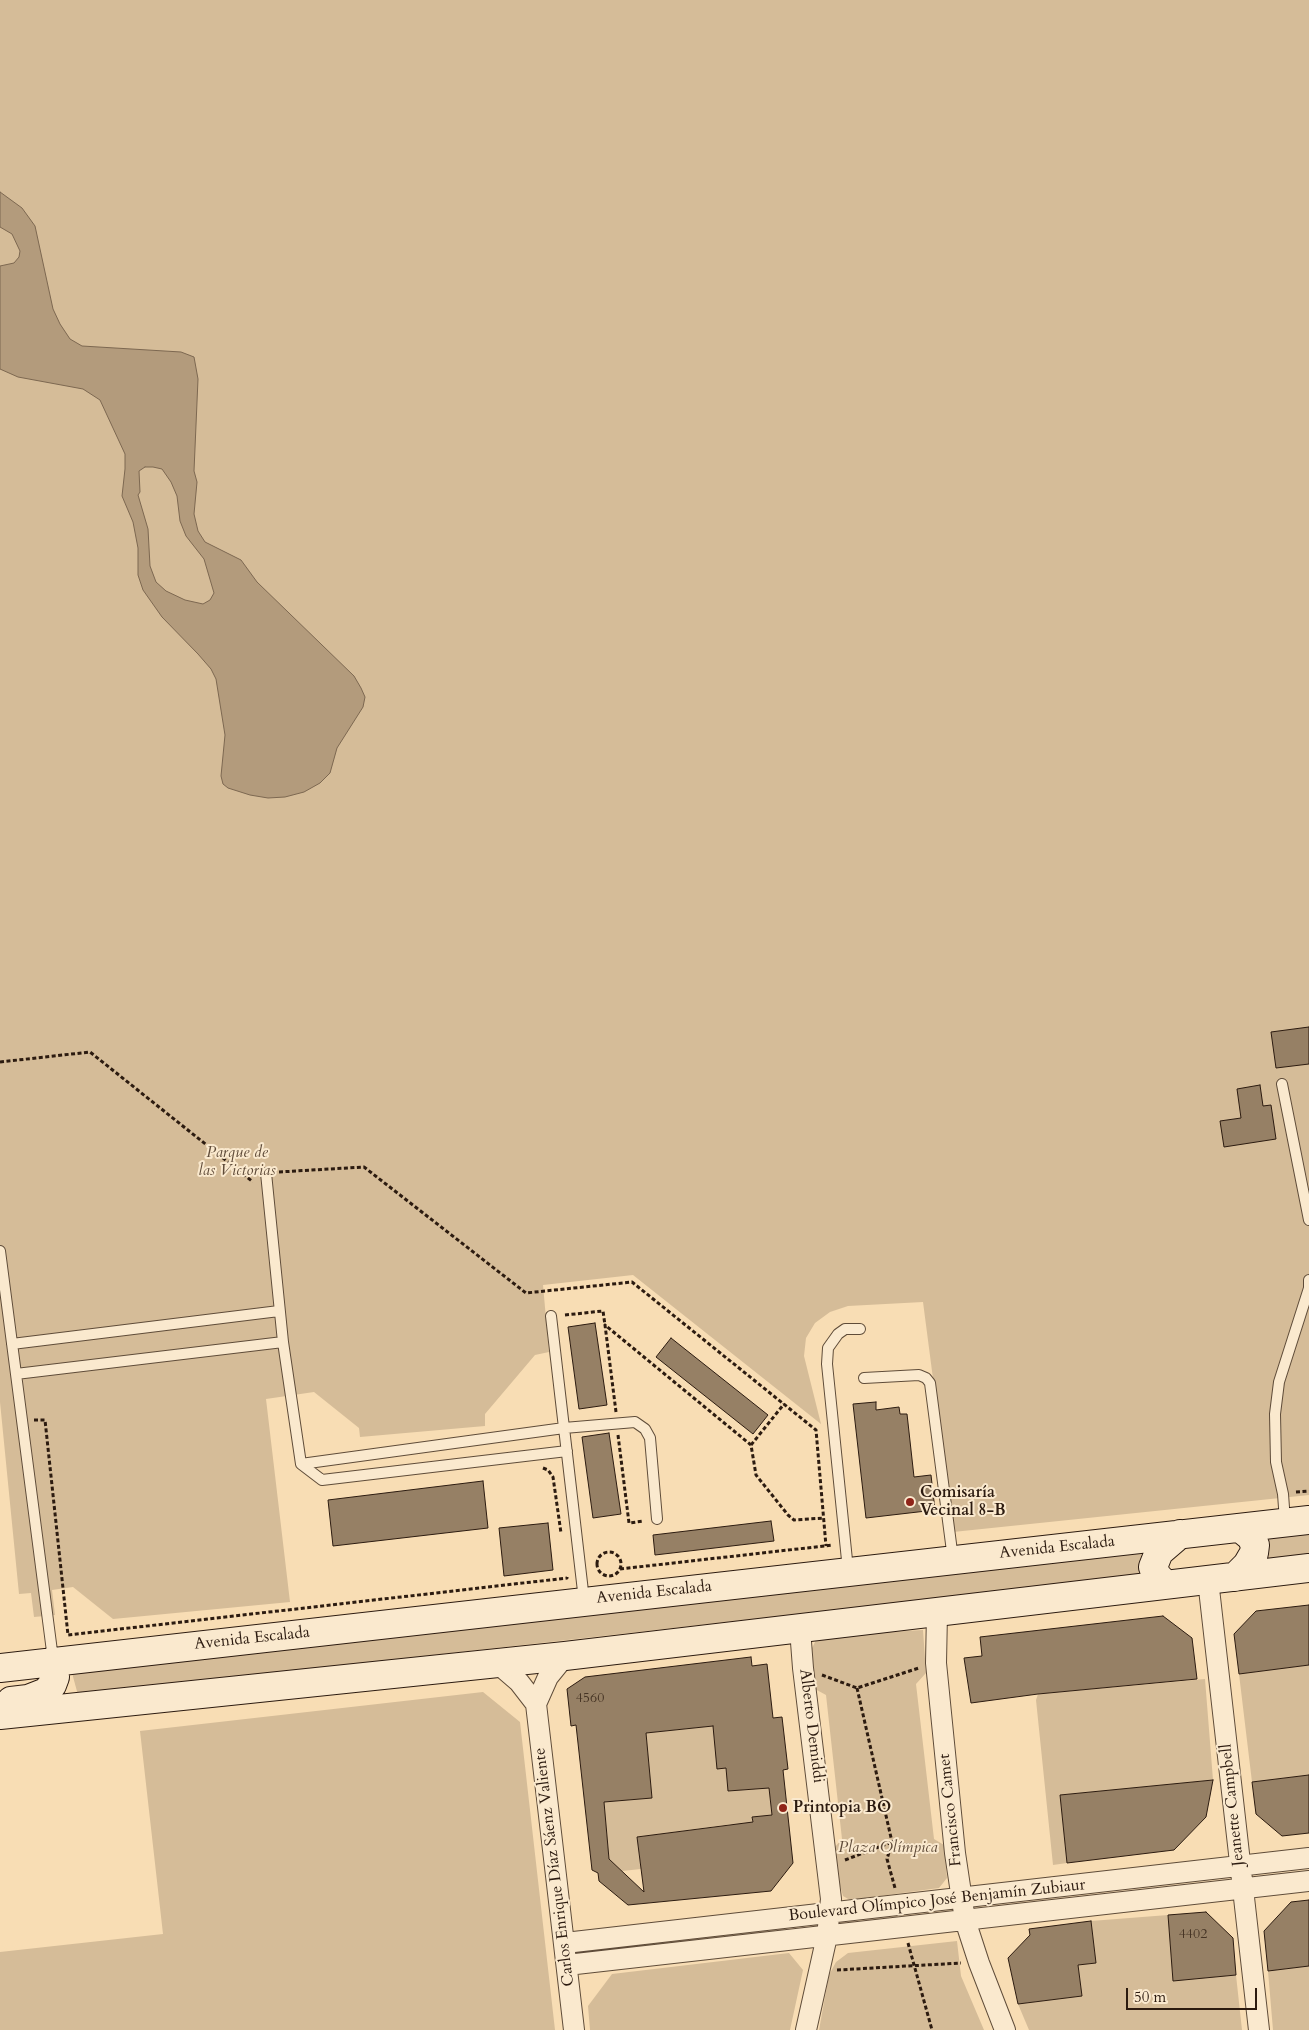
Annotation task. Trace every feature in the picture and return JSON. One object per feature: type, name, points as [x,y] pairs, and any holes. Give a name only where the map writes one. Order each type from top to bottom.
[{"type":"main road","name":"Avenida Escalada","points":[[6,1670],[53,1661],[1297,1521]]},
{"type":"main road","points":[[1235,1576],[1247,1565],[1254,1552],[1255,1545],[1251,1537],[1240,1528]]},
{"type":"main road","points":[[1165,1584],[1157,1576],[1153,1567],[1159,1552],[1180,1534]]},
{"type":"main road","points":[[0,1715],[564,1656],[1309,1568]]},
{"type":"main road","points":[[0,1702],[28,1699],[46,1692],[52,1685],[54,1677],[53,1661]]},
{"type":"street","name":"Jeanette Campbell","points":[[1208,1580],[1259,2030]]},
{"type":"street","name":"Francisco Camet","points":[[937,1613],[936,1663],[955,1853],[965,1920],[979,1963],[1005,2030]]},
{"type":"street","name":"Alberto Demiddi","points":[[800,1629],[831,1899],[826,1936],[806,2030]]},
{"type":"street","points":[[497,1663],[519,1682],[536,1704],[548,1677],[564,1656]]},
{"type":"street","name":"Carlos Enrique Díaz Sáenz Valiente","points":[[536,1704],[574,2030]]},
{"type":"street","name":"Boulevard Olímpico José Benjamín Zubiaur","points":[[564,1943],[1309,1858]]},
{"type":"street","name":"Boulevard Olímpico José Benjamín Zubiaur","points":[[567,1965],[1309,1881]]},
{"type":"lane","points":[[1282,1084],[1309,1220]]},
{"type":"lane","points":[[266,1173],[279,1311],[301,1464],[322,1480],[567,1451]]},
{"type":"lane","points":[[0,1251],[53,1661]]},
{"type":"lane","points":[[1297,1521],[1283,1494],[1276,1462],[1275,1414],[1278,1382],[1309,1280]]},
{"type":"lane","points":[[12,1344],[279,1311]]},
{"type":"lane","points":[[551,1316],[584,1601]]},
{"type":"lane","points":[[848,1572],[827,1364],[828,1348],[838,1334],[845,1329],[860,1329]]},
{"type":"lane","points":[[16,1374],[283,1342]]},
{"type":"lane","points":[[864,1378],[919,1375],[926,1378],[930,1383],[953,1560]]},
{"type":"lane","points":[[301,1464],[564,1428],[635,1422],[645,1429],[650,1438],[657,1519]]},
{"type":"path","points":[[0,1062],[90,1052],[268,1194]]},
{"type":"path","points":[[266,1173],[364,1167],[526,1293],[632,1282],[816,1430],[826,1546]]},
{"type":"path","points":[[551,1316],[603,1311],[629,1523],[657,1519]]},
{"type":"path","points":[[605,1325],[751,1445],[756,1475],[788,1515],[794,1520],[824,1518]]},
{"type":"path","points":[[751,1445],[784,1404]]},
{"type":"path","points":[[22,1420],[45,1420],[68,1635],[567,1578],[566,1572]]},
{"type":"path","points":[[542,1468],[548,1470],[553,1476],[562,1539]]},
{"type":"path","points":[[620,1569],[621,1562],[619,1556],[614,1552],[607,1551],[597,1559],[596,1566],[599,1572],[604,1576],[610,1576],[616,1574],[620,1569],[845,1544]]},
{"type":"path","points":[[803,1668],[857,1688],[936,1663]]},
{"type":"path","points":[[857,1688],[892,1842],[887,1859],[901,1905]]},
{"type":"path","points":[[828,1866],[892,1842],[955,1853]]},
{"type":"path","points":[[905,1928],[930,2029]]},
{"type":"path","points":[[819,1971],[979,1963]]},
{"type":"green space","name":"Parque de las Victorias","points":[[0,0],[1309,0],[1309,1495],[953,1532],[923,1302],[848,1306],[830,1312],[815,1323],[806,1338],[804,1356],[821,1424],[633,1275],[543,1285],[549,1352],[535,1355],[485,1414],[485,1426],[360,1437],[359,1428],[314,1392],[266,1399],[290,1602],[113,1619],[73,1587],[52,1590],[55,1615],[34,1617],[31,1593],[19,1594],[0,1402]]},
{"type":"green space","points":[[1309,1530],[1309,1555],[1268,1560],[1265,1535]]},
{"type":"green space","points":[[1141,1549],[1145,1575],[78,1695],[72,1673]]},
{"type":"green space","name":"Plaza Olímpica","points":[[923,1630],[926,1673],[916,1684],[934,1839],[944,1845],[947,1878],[939,1888],[850,1900],[843,1896],[839,1882],[834,1848],[842,1839],[826,1695],[815,1689],[812,1648],[818,1636]]},
{"type":"green space","points":[[1309,1665],[1309,1775],[1252,1782],[1239,1674]]},
{"type":"green space","points":[[1205,1679],[1213,1780],[1060,1795],[1067,1863],[1053,1865],[1036,1700],[1038,1694]]},
{"type":"green space","points":[[483,1692],[520,1722],[555,2030],[0,2030],[0,1952],[163,1934],[140,1731]]},
{"type":"green space","points":[[713,1726],[726,1768],[729,1791],[753,1789],[767,1768],[772,1815],[752,1817],[755,1843],[738,1857],[733,1824],[637,1837],[641,1869],[622,1871],[609,1859],[604,1802],[652,1798],[646,1733]]},
{"type":"green space","points":[[1168,1915],[1173,1980],[1236,1975],[1242,2030],[1029,2030],[1018,2004],[1082,1996],[1078,1965],[1096,1963],[1091,1921]]},
{"type":"green space","points":[[957,1941],[961,1976],[984,2030],[819,2030],[829,1975],[836,1962],[848,1953]]},
{"type":"green space","points":[[789,1953],[803,1970],[790,2030],[590,2030],[588,2006],[612,1974]]},
{"type":"green space","points":[[1309,1966],[1309,2030],[1273,2030],[1268,1971]]},
{"type":"shaded area","points":[[0,192],[22,208],[35,226],[53,309],[70,339],[82,346],[181,352],[194,357],[198,379],[194,471],[197,482],[194,514],[198,531],[205,542],[241,560],[257,582],[354,676],[365,697],[363,707],[337,748],[330,773],[320,783],[304,792],[285,797],[268,798],[250,795],[228,788],[223,784],[221,776],[225,735],[216,679],[211,669],[162,617],[143,590],[138,575],[138,548],[133,522],[122,496],[125,454],[100,400],[83,389],[18,377],[0,369],[0,266],[14,263],[19,257],[20,251],[12,234],[0,227]],"holes":[[[145,467],[162,469],[171,482],[177,496],[180,521],[186,536],[204,559],[214,593],[210,600],[203,604],[185,600],[166,591],[156,582],[150,566],[148,529],[138,495],[140,492],[139,471]]]},
{"type":"building","points":[[1309,1027],[1309,1064],[1276,1068],[1271,1032]]},
{"type":"building","points":[[1260,1085],[1263,1106],[1271,1105],[1276,1139],[1224,1147],[1220,1121],[1241,1118],[1237,1089]]},
{"type":"building","points":[[595,1323],[607,1405],[579,1409],[568,1327]]},
{"type":"building","points":[[671,1338],[768,1415],[753,1434],[656,1357]]},
{"type":"building","points":[[876,1402],[876,1410],[899,1407],[900,1414],[907,1414],[914,1477],[931,1475],[935,1510],[866,1518],[853,1404]]},
{"type":"building","points":[[609,1433],[621,1514],[593,1518],[582,1437]]},
{"type":"building","points":[[483,1481],[488,1528],[333,1546],[328,1500]]},
{"type":"building","points":[[771,1521],[774,1541],[655,1555],[653,1535]]},
{"type":"building","points":[[548,1523],[553,1570],[504,1576],[499,1528]]},
{"type":"building","points":[[1309,1605],[1309,1665],[1239,1674],[1234,1634],[1256,1611]]},
{"type":"building","points":[[1163,1616],[1192,1638],[1197,1679],[1038,1694],[971,1703],[964,1658],[982,1656],[980,1637]]},
{"type":"building","points":[[751,1657],[752,1666],[767,1664],[773,1718],[782,1717],[788,1769],[783,1770],[793,1863],[771,1891],[628,1905],[599,1881],[598,1873],[592,1870],[576,1725],[571,1726],[567,1689],[585,1677]],"holes":[[[713,1726],[717,1769],[726,1768],[728,1791],[769,1788],[772,1815],[752,1817],[753,1822],[637,1837],[644,1892],[609,1859],[604,1802],[652,1798],[646,1733]]]},
{"type":"building","points":[[1309,1775],[1309,1833],[1282,1836],[1256,1814],[1252,1782]]},
{"type":"building","points":[[1213,1780],[1206,1817],[1174,1850],[1067,1863],[1060,1795]]},
{"type":"building","points":[[1309,1900],[1309,1966],[1268,1971],[1264,1931],[1291,1902]]},
{"type":"building","points":[[1206,1912],[1233,1938],[1236,1975],[1173,1981],[1168,1915]]},
{"type":"building","points":[[1091,1921],[1096,1963],[1078,1965],[1082,1996],[1018,2004],[1008,1958],[1030,1935],[1029,1929]]},
{"type":"place","name":"Comisaría Vecinal 8-B","points":[[910,1502]]},
{"type":"place","name":"Printopia BO","points":[[783,1808]]}]
